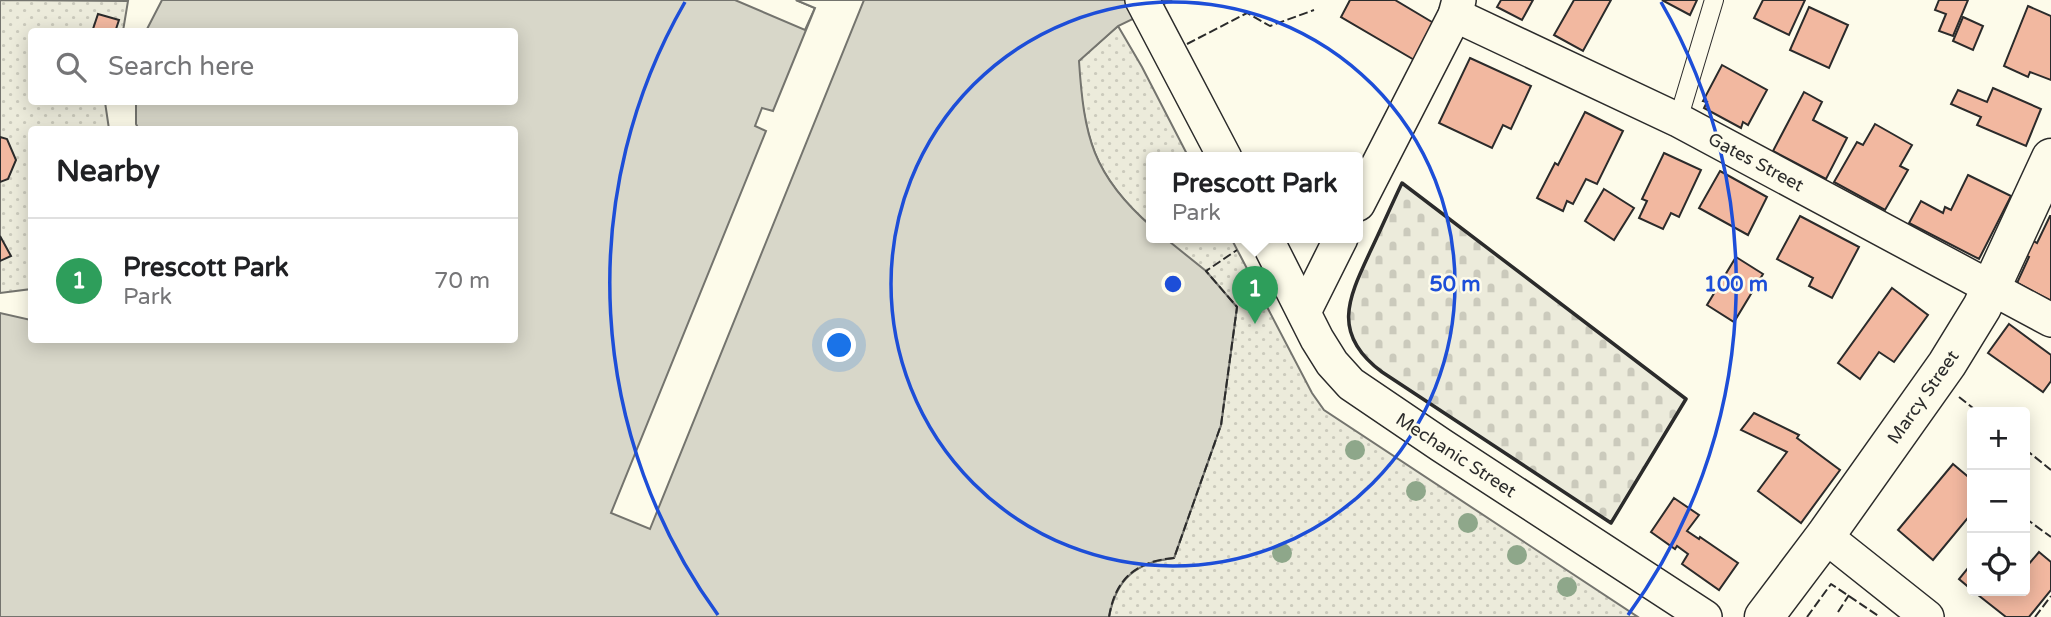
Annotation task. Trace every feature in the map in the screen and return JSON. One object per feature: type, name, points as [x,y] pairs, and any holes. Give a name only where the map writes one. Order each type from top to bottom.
[{"type":"street","points":[[1142,0],[1222,152]]},
{"type":"street","points":[[1363,194],[1457,7]]},
{"type":"street","name":"Gates Street","points":[[1457,7],[1678,120],[2051,320]]},
{"type":"street","name":"Marcy Street","points":[[1764,617],[1947,364],[1982,307],[2051,158]]},
{"type":"street","name":"Mechanic Street","points":[[1269,243],[1332,363],[1351,384],[1447,450],[1705,617]]},
{"type":"street","points":[[1304,313],[1339,243]]},
{"type":"street","points":[[1825,536],[1927,617]]},
{"type":"lane","points":[[1678,120],[1714,0]]},
{"type":"green space","points":[[0,0],[128,1],[124,28],[28,28],[28,105],[105,105],[109,126],[28,126],[28,289],[0,293]]},
{"type":"green space","points":[[1118,26],[1186,152],[1146,152],[1146,221],[1116,190],[1095,153],[1088,133],[1078,61]]},
{"type":"green space","points":[[1402,183],[1686,399],[1611,523],[1382,372],[1366,358],[1356,344],[1350,330],[1349,315],[1355,285]]},
{"type":"green space","points":[[1170,243],[1234,243],[1312,393],[1324,410],[1638,617],[1109,617],[1117,592],[1130,574],[1149,563],[1174,558],[1221,425],[1237,307]]},
{"type":"shaded area","points":[[162,0],[735,0],[805,30],[815,8],[796,0],[1172,0],[1118,26],[1079,61],[1084,111],[1095,153],[1116,190],[1146,221],[1146,243],[1171,243],[1206,271],[1237,307],[1221,425],[1174,558],[1149,564],[1130,575],[1117,592],[1109,617],[0,617],[0,313],[28,319],[28,343],[518,343],[518,126],[137,126],[136,105],[518,105],[518,28],[148,28]]},
{"type":"pier","points":[[796,0],[864,0],[650,529],[611,513],[766,131],[755,126],[762,108],[773,111],[815,8]]},
{"type":"building","points":[[1350,0],[1395,0],[1437,25],[1416,61],[1341,17]]},
{"type":"building","points":[[1501,0],[1533,0],[1522,20],[1497,7]]},
{"type":"building","points":[[1574,0],[1611,0],[1583,51],[1554,35]]},
{"type":"building","points":[[1662,0],[1697,0],[1690,15]]},
{"type":"building","points":[[1763,0],[1805,0],[1789,35],[1754,18]]},
{"type":"building","points":[[1939,0],[1968,0],[1953,36],[1939,31],[1946,14],[1935,10]]},
{"type":"building","points":[[2028,6],[2051,16],[2051,80],[2030,72],[2028,77],[2004,66]]},
{"type":"building","points":[[1809,7],[1848,25],[1829,68],[1790,50]]},
{"type":"building","points":[[98,14],[119,20],[116,28],[93,28]]},
{"type":"building","points":[[1963,17],[1983,26],[1973,50],[1953,41]]},
{"type":"building","points":[[1470,58],[1531,86],[1511,129],[1503,125],[1492,148],[1439,123]]},
{"type":"building","points":[[1722,65],[1767,90],[1748,125],[1743,122],[1741,128],[1704,108],[1707,102],[1703,101]]},
{"type":"building","points":[[1993,88],[2041,109],[2026,146],[1977,125],[1981,117],[1951,104],[1958,90],[1987,102]]},
{"type":"building","points":[[1804,92],[1822,102],[1813,120],[1847,138],[1826,179],[1773,151]]},
{"type":"building","points":[[1585,112],[1623,131],[1597,184],[1586,179],[1573,204],[1567,201],[1563,211],[1537,198],[1555,163],[1558,165]]},
{"type":"building","points":[[1875,124],[1912,145],[1900,166],[1908,170],[1885,210],[1834,182],[1857,142],[1863,145]]},
{"type":"building","points":[[0,137],[7,139],[16,160],[8,179],[0,182]]},
{"type":"building","points":[[1664,153],[1701,170],[1679,217],[1671,213],[1663,229],[1639,218],[1647,201],[1642,199]]},
{"type":"building","points":[[1720,171],[1767,197],[1748,235],[1699,208]]},
{"type":"building","points":[[1968,175],[2011,196],[1979,259],[1909,223],[1921,201],[1943,213],[1945,207],[1951,210]]},
{"type":"building","points":[[1604,189],[1634,208],[1614,240],[1585,221]]},
{"type":"building","points":[[1800,216],[1859,247],[1832,298],[1809,286],[1813,278],[1777,259]]},
{"type":"building","points":[[2050,216],[2051,301],[2017,283],[2029,257],[2025,255],[2032,240],[2037,243]]},
{"type":"building","points":[[0,236],[11,256],[0,261]]},
{"type":"building","points":[[1736,257],[1763,274],[1734,322],[1707,305]]},
{"type":"building","points":[[1892,288],[1928,315],[1894,362],[1879,352],[1860,379],[1838,363]]},
{"type":"building","points":[[2009,324],[2051,355],[2051,381],[2043,392],[1988,353]]},
{"type":"building","points":[[1754,413],[1799,435],[1797,438],[1840,470],[1801,523],[1758,491],[1787,452],[1741,430]]},
{"type":"building","points":[[1953,464],[1967,476],[1967,519],[1933,560],[1898,530]]},
{"type":"building","points":[[1674,498],[1699,515],[1687,531],[1738,563],[1719,590],[1682,564],[1688,554],[1677,546],[1675,549],[1651,532]]},
{"type":"building","points":[[2039,552],[2051,562],[2051,590],[2029,617],[2006,617],[1979,596],[2030,596],[2030,563]]},
{"type":"building","points":[[1967,569],[1967,586],[1959,579]]},
{"type":"fence","points":[[1187,44],[1247,13],[1270,26],[1314,10]]},
{"type":"fence","points":[[1109,617],[1116,592],[1130,574],[1149,563],[1174,558],[1221,425],[1237,307],[1206,271],[1237,250]]},
{"type":"fence","points":[[1959,397],[1972,407]]},
{"type":"fence","points":[[2030,453],[2051,470]]},
{"type":"fence","points":[[2030,522],[2051,537]]},
{"type":"fence","points":[[1807,617],[1831,584],[1880,617]]},
{"type":"fence","points":[[1838,612],[1849,595]]},
{"type":"fence","points":[[2035,617],[2051,596]]},
{"type":"wall","points":[[1402,183],[1686,399],[1611,523],[1382,372],[1366,358],[1356,344],[1350,330],[1349,315],[1355,285],[1402,183]]},
{"type":"place","name":"Prescott Park","points":[[1255,324]]}]
